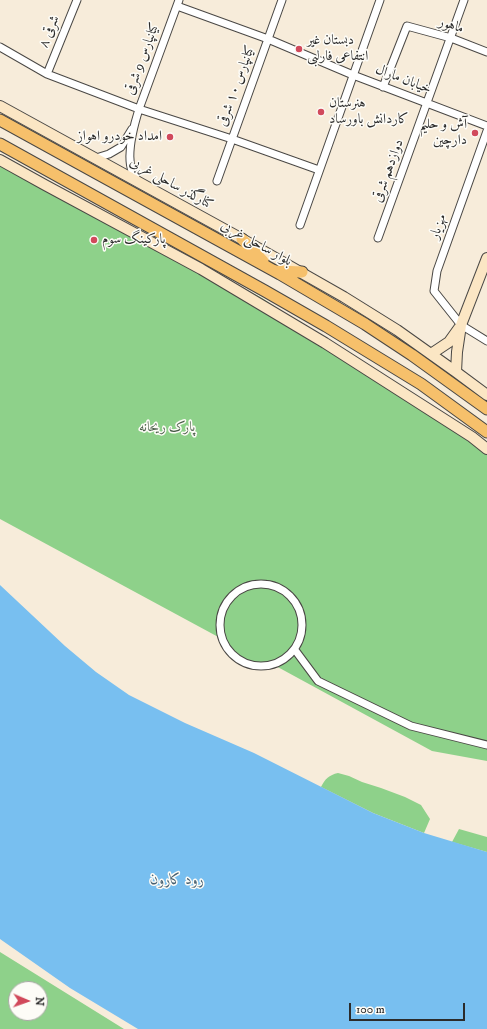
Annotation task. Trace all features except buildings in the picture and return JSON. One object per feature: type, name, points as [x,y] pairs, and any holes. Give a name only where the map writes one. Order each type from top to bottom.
[{"type":"main road","name":"بلوار ساحلی غربی","points":[[0,120],[272,270],[381,334],[487,409]]},
{"type":"main road","points":[[0,144],[326,326],[421,384],[487,432]]},
{"type":"main road","points":[[242,238],[272,270],[302,272]]},
{"type":"street","name":"۸ شرقی","points":[[47,74],[77,0]]},
{"type":"street","name":"کیانپارس ۱۰ شرقی","points":[[217,181],[282,0]]},
{"type":"street","points":[[300,225],[380,0]]},
{"type":"street","name":"دوازدهم شرقی","points":[[378,238],[464,0]]},
{"type":"street","name":"خیابان مارال","points":[[178,3],[353,75],[487,126]]},
{"type":"street","name":"کیانپارس 9 شرقی","points":[[134,127],[139,109],[178,3]]},
{"type":"street","name":"ماهور","points":[[383,86],[407,26],[451,38],[487,52]]},
{"type":"street","points":[[0,46],[47,74],[139,109],[232,139],[320,170]]},
{"type":"street","name":"کنارگذر ساحلی غربی","points":[[0,106],[302,272],[397,330],[487,395]]},
{"type":"street","points":[[96,158],[109,154],[121,147],[134,127]]},
{"type":"street","points":[[134,127],[130,156],[132,170],[138,182]]},
{"type":"street","name":"مهزیار","points":[[487,131],[437,271],[434,291],[461,325],[487,341]]},
{"type":"street","points":[[0,160],[208,272],[325,343],[472,437],[487,449]]},
{"type":"street","points":[[456,372],[461,325],[487,258]]},
{"type":"street","points":[[431,354],[449,342],[461,325]]},
{"type":"street","points":[[258,583],[271,584],[283,589],[293,598],[300,610],[302,624],[301,637],[295,650],[286,659],[274,665],[261,667],[249,665],[237,659],[228,650],[222,638],[220,626],[221,614],[226,602],[235,592],[246,586],[258,583]]},
{"type":"street","points":[[295,650],[318,681],[411,726],[487,745]]},
{"type":"green space","name":"پارک ریحانه","points":[[0,160],[95,208],[262,298],[487,449],[487,761],[432,751],[274,665],[234,661],[222,639],[0,519]]},
{"type":"green space","points":[[338,773],[405,797],[421,805],[430,819],[424,833],[373,813],[321,787],[328,778]]},
{"type":"green space","points":[[459,829],[487,837],[487,852],[452,842]]},
{"type":"green space","points":[[0,952],[47,981],[8,981],[8,1021],[48,1021],[48,982],[124,1029],[0,1029]]},
{"type":"water","name":"رود کارون","points":[[0,585],[65,646],[96,672],[129,695],[185,723],[254,753],[373,813],[424,833],[487,852],[487,1029],[138,1029],[70,988],[0,939]]},
{"type":"place","name":"دبستان غیر انتفاعی فارلبی","points":[[299,49]]},
{"type":"place","name":"هنرستان کاردانش باورساد","points":[[321,112]]},
{"type":"place","name":"آش و حلیم دارچین","points":[[475,133]]},
{"type":"place","name":"امداد خودرو اهواز","points":[[170,137]]},
{"type":"place","name":"پارکینگ سوم","points":[[94,240]]}]
